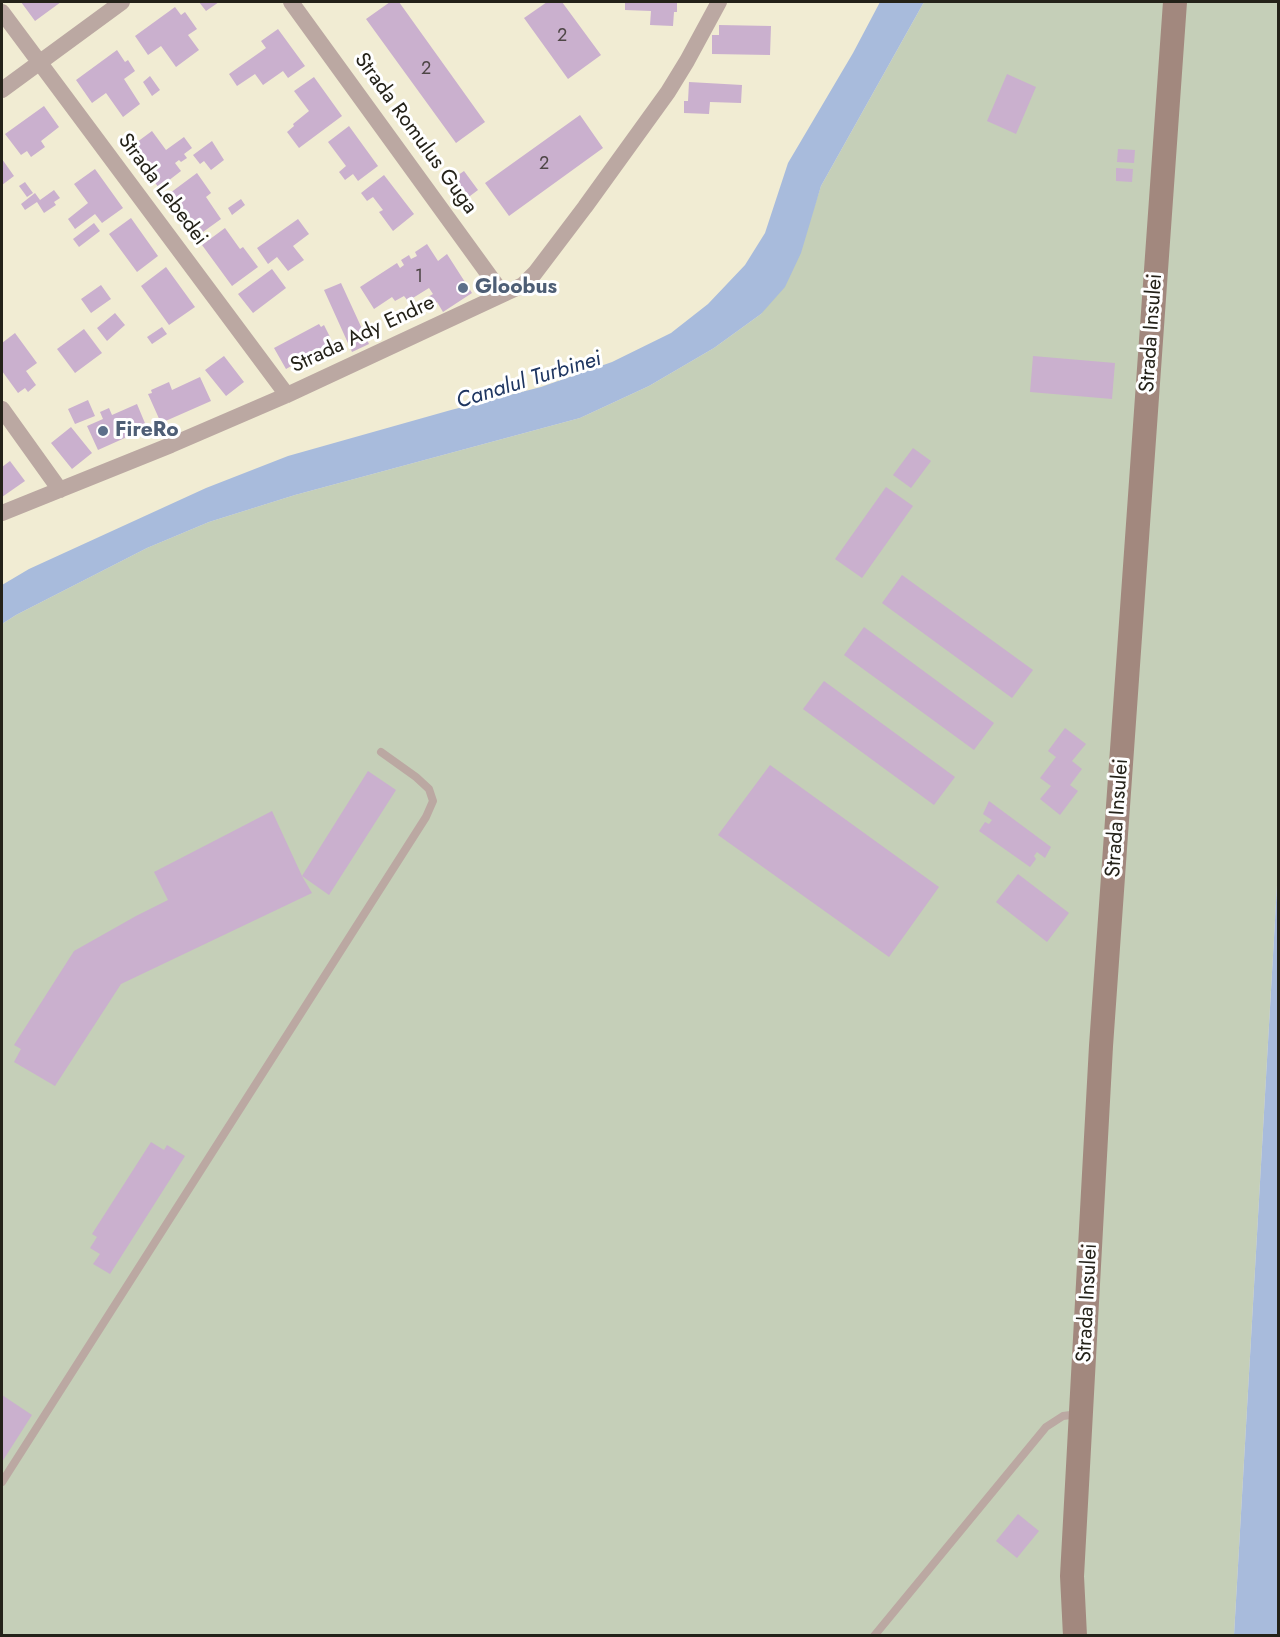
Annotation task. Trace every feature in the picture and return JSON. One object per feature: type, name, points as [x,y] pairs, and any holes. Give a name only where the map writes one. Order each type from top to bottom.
[{"type":"street","points":[[2,90],[122,2]]},
{"type":"street","name":"Strada Romulus Guga","points":[[291,2],[502,293]]},
{"type":"street","name":"Strada Ady Endre","points":[[2,513],[287,395],[502,293],[515,289],[527,281],[592,198],[668,92],[719,2]]},
{"type":"street","name":"Strada Insulei","points":[[1075,1635],[1072,1576],[1102,1035],[1175,2]]},
{"type":"street","name":"Strada Lebedei","points":[[2,12],[287,395]]},
{"type":"street","points":[[2,410],[60,490]]},
{"type":"lane","points":[[2,1482],[426,817],[433,801],[429,789],[381,752]]},
{"type":"lane","points":[[874,1635],[1046,1428],[1063,1416],[1082,1413]]},
{"type":"green space","points":[[924,2],[1278,2],[1278,868],[1234,1635],[2,1636],[2,624],[147,548],[209,522],[295,495],[580,418],[649,386],[714,348],[761,314],[812,213],[821,186]]},
{"type":"water","name":"Canalul Turbinei","points":[[880,2],[924,2],[821,186],[801,253],[785,287],[761,314],[714,348],[649,386],[580,418],[295,495],[209,522],[147,548],[2,624],[2,585],[29,569],[206,488],[288,456],[541,387],[612,362],[671,333],[708,304],[745,265],[765,233],[788,163],[853,53]]},
{"type":"water","points":[[1278,868],[1278,1635],[1234,1635]]},
{"type":"building","points":[[21,2],[61,2],[35,21]]},
{"type":"building","points":[[199,2],[219,2],[206,11]]},
{"type":"building","points":[[390,2],[399,2],[485,122],[456,143],[366,19]]},
{"type":"building","points":[[547,2],[562,2],[601,55],[568,79],[524,18]]},
{"type":"building","points":[[625,2],[677,2],[673,26],[650,25],[651,11],[625,10]]},
{"type":"building","points":[[175,7],[181,15],[185,12],[197,29],[188,35],[199,50],[176,67],[161,46],[148,55],[135,36]]},
{"type":"building","points":[[719,25],[771,26],[770,55],[712,54],[712,35],[719,35]]},
{"type":"building","points":[[278,29],[305,66],[288,78],[283,71],[263,85],[255,74],[237,86],[229,74],[266,48],[261,41]]},
{"type":"building","points":[[117,50],[125,62],[128,60],[135,71],[124,79],[140,104],[123,117],[106,93],[92,103],[76,80]]},
{"type":"building","points":[[1007,74],[1036,87],[1016,134],[987,121]]},
{"type":"building","points":[[150,76],[160,90],[152,96],[143,82]]},
{"type":"building","points":[[314,77],[342,116],[299,148],[287,132],[309,111],[294,91]]},
{"type":"building","points":[[689,82],[742,85],[741,103],[710,102],[709,114],[684,113],[684,101],[688,101]]},
{"type":"building","points":[[44,106],[59,127],[41,141],[45,147],[31,157],[27,151],[21,155],[5,134]]},
{"type":"building","points":[[580,115],[603,148],[509,216],[485,183]]},
{"type":"building","points":[[349,126],[378,166],[358,181],[353,174],[345,180],[339,172],[346,166],[328,142]]},
{"type":"building","points":[[152,131],[166,150],[184,137],[192,148],[184,154],[187,158],[175,163],[181,171],[159,188],[129,148]]},
{"type":"building","points":[[212,141],[224,160],[211,170],[204,161],[200,164],[193,155]]},
{"type":"building","points":[[1118,149],[1135,150],[1134,163],[1117,162]]},
{"type":"building","points":[[2,159],[14,176],[2,185]]},
{"type":"building","points":[[1116,168],[1133,169],[1132,182],[1116,181]]},
{"type":"building","points":[[95,169],[123,208],[102,223],[95,214],[75,229],[68,219],[88,203],[74,184]]},
{"type":"building","points":[[464,171],[478,190],[462,202],[448,182]]},
{"type":"building","points":[[197,173],[211,193],[206,197],[221,219],[196,237],[166,196]]},
{"type":"building","points":[[384,175],[414,214],[393,231],[379,212],[383,210],[373,197],[367,201],[361,193]]},
{"type":"building","points":[[25,182],[33,193],[27,197],[19,186]]},
{"type":"building","points":[[54,190],[60,198],[54,202],[56,205],[44,213],[37,202],[25,210],[21,204],[35,193],[40,200]]},
{"type":"building","points":[[241,199],[245,205],[232,215],[228,208]]},
{"type":"building","points":[[131,218],[158,256],[137,272],[109,234]]},
{"type":"building","points":[[298,219],[309,234],[293,246],[304,260],[288,271],[277,257],[268,264],[257,248]]},
{"type":"building","points":[[94,223],[100,231],[79,247],[73,239]]},
{"type":"building","points":[[225,228],[240,249],[243,247],[258,267],[232,286],[202,245]]},
{"type":"building","points":[[427,244],[438,261],[447,254],[472,293],[443,312],[437,302],[433,305],[428,297],[433,294],[429,288],[408,301],[404,296],[395,301],[392,297],[374,309],[360,287],[397,263],[400,268],[404,265],[401,260],[409,255],[411,259],[417,256],[415,252]]},
{"type":"building","points":[[166,267],[195,307],[169,325],[141,286]]},
{"type":"building","points":[[272,269],[286,288],[253,313],[238,294]]},
{"type":"building","points":[[341,283],[369,344],[352,352],[324,290]]},
{"type":"building","points":[[101,285],[111,299],[91,313],[81,299]]},
{"type":"building","points":[[115,313],[125,325],[107,341],[97,328]]},
{"type":"building","points":[[319,324],[321,327],[324,325],[333,343],[286,369],[274,348]]},
{"type":"building","points":[[162,327],[167,334],[152,344],[147,337]]},
{"type":"building","points":[[84,329],[102,353],[75,373],[57,349]]},
{"type":"building","points":[[15,333],[37,363],[26,371],[36,385],[28,392],[25,388],[18,393],[2,371],[2,343]]},
{"type":"building","points":[[224,356],[244,382],[226,396],[205,370]]},
{"type":"building","points":[[1033,356],[1115,363],[1112,399],[1030,392]]},
{"type":"building","points":[[200,377],[211,401],[161,423],[148,394],[152,393],[151,390],[169,382],[172,390]]},
{"type":"building","points":[[88,400],[95,416],[75,424],[68,409]]},
{"type":"building","points":[[137,404],[147,428],[98,450],[87,426],[103,419],[100,412],[109,408],[112,415]]},
{"type":"building","points":[[71,427],[92,453],[72,469],[51,443]]},
{"type":"building","points":[[913,448],[931,461],[911,488],[893,475]]},
{"type":"building","points":[[10,461],[25,481],[2,497],[2,467]]},
{"type":"building","points":[[886,487],[913,506],[862,578],[835,559]]},
{"type":"building","points":[[902,575],[1033,670],[1012,698],[882,603]]},
{"type":"building","points":[[864,627],[994,723],[974,750],[844,655]]},
{"type":"building","points":[[824,681],[955,777],[934,805],[803,709]]},
{"type":"building","points":[[1065,728],[1086,744],[1072,761],[1082,769],[1070,785],[1078,791],[1060,815],[1040,799],[1051,786],[1040,778],[1056,757],[1048,751]]},
{"type":"building","points":[[770,765],[939,887],[889,957],[718,835]]},
{"type":"building","points":[[368,771],[396,790],[329,895],[302,876]]},
{"type":"building","points":[[989,801],[1051,847],[1045,858],[1037,852],[1034,856],[1036,859],[1030,867],[979,831],[985,822],[989,824],[992,820],[983,814]]},
{"type":"building","points":[[272,811],[312,893],[121,984],[55,1086],[14,1062],[21,1049],[14,1045],[74,951],[168,900],[154,872]]},
{"type":"building","points":[[1018,874],[1069,913],[1047,942],[996,902]]},
{"type":"building","points":[[151,1142],[164,1150],[167,1145],[185,1156],[110,1274],[93,1264],[100,1254],[90,1248],[97,1237],[92,1234]]},
{"type":"building","points":[[2,1395],[32,1415],[2,1462]]},
{"type":"building","points":[[1018,1514],[1039,1531],[1017,1558],[996,1541]]},
{"type":"place","name":"Gloobus","points":[[463,288]]},
{"type":"place","name":"FireRo","points":[[103,431]]}]
